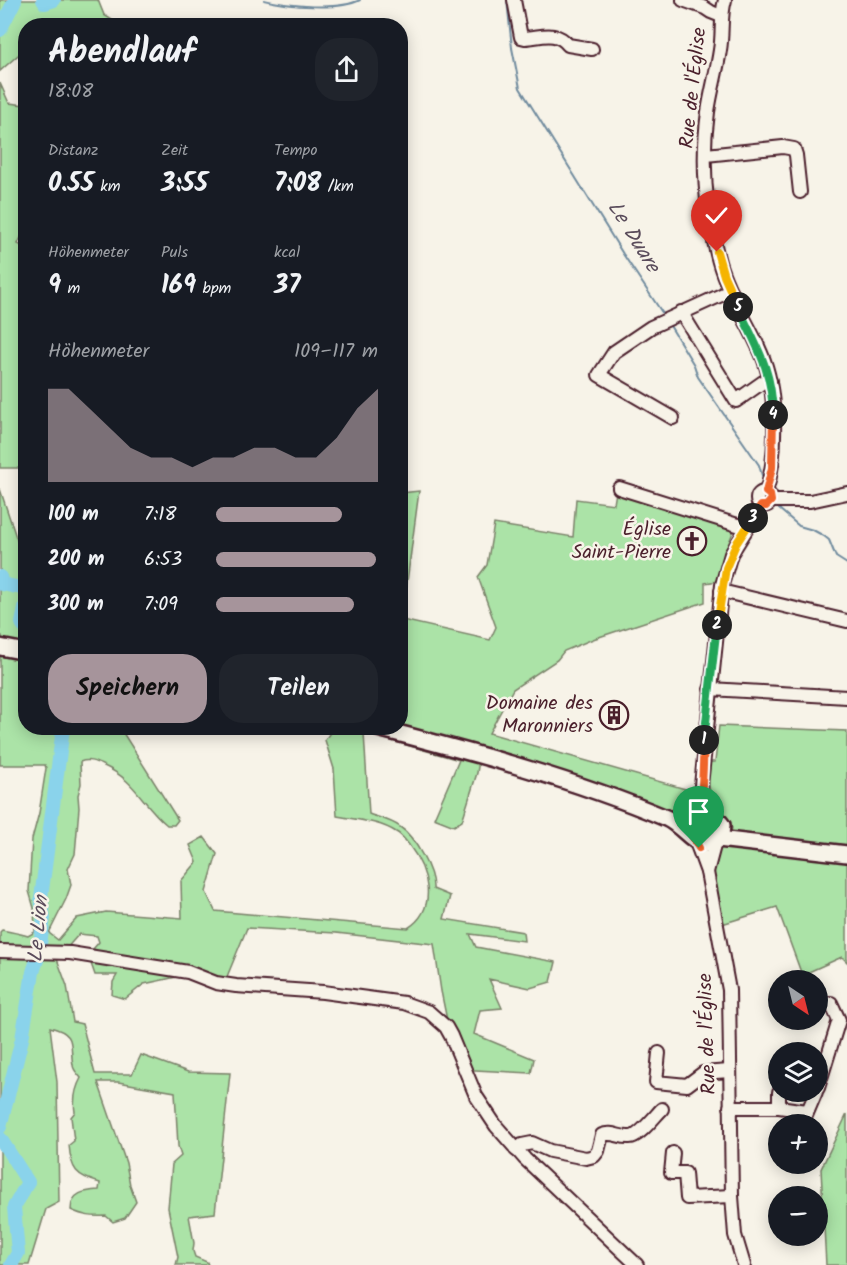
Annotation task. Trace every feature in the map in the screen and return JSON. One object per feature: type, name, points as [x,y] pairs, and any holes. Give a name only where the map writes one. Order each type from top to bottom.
[{"type":"main road","points":[[0,647],[18,650]]},
{"type":"main road","points":[[403,735],[529,770],[606,795],[694,828],[707,845],[718,831]]},
{"type":"main road","points":[[694,828],[703,812],[718,831],[753,842],[847,854]]},
{"type":"street","points":[[514,0],[521,37],[525,39],[556,35],[563,37],[568,45],[592,49]]},
{"type":"street","points":[[683,0],[705,8],[712,4],[723,7]]},
{"type":"street","name":"Rue de l'Église","points":[[723,7],[721,46],[708,113],[706,188],[720,264],[730,291],[761,352],[770,381],[773,409],[773,451],[766,499],[731,554],[721,591],[702,765],[702,784],[694,828],[707,872],[729,990],[732,1196],[735,1235],[744,1265]]},
{"type":"street","points":[[706,155],[783,147],[794,149],[800,192]]},
{"type":"street","points":[[673,418],[599,375],[614,352],[659,322],[730,291]]},
{"type":"street","points":[[676,314],[736,401],[763,382],[770,381]]},
{"type":"street","points":[[619,488],[747,528]]},
{"type":"street","points":[[766,499],[810,501],[847,493]]},
{"type":"street","points":[[721,591],[847,621]]},
{"type":"street","points":[[710,689],[847,697]]},
{"type":"street","name":"Rue de l'Église","points":[[702,784],[718,831],[707,872]]},
{"type":"street","points":[[0,951],[70,953],[188,972],[236,986],[371,997],[421,1008],[437,1017],[446,1028],[476,1096],[516,1150],[637,1265]]},
{"type":"street","points":[[828,1056],[839,1020],[831,1003]]},
{"type":"street","points":[[659,1053],[656,1082],[687,1085],[703,1073],[729,1071]]},
{"type":"street","points":[[778,1102],[778,1107]]},
{"type":"street","points":[[806,1114],[811,1102]]},
{"type":"street","points":[[730,1107],[778,1107],[807,1111]]},
{"type":"street","points":[[516,1150],[522,1145],[532,1143],[550,1151],[585,1158],[594,1156],[598,1151],[602,1135],[608,1133],[629,1138],[635,1136],[662,1109]]},
{"type":"street","points":[[673,1153],[671,1173],[684,1173],[687,1198],[732,1196]]},
{"type":"green space","points":[[0,0],[98,0],[104,15],[109,18],[18,18],[18,55],[0,71]]},
{"type":"green space","points":[[0,83],[9,103],[18,104],[18,468],[0,468]]},
{"type":"green space","points":[[0,489],[18,543],[18,735],[124,735],[178,820],[174,825],[167,825],[123,778],[96,762],[80,762],[81,784],[78,795],[75,854],[68,869],[71,885],[49,933],[58,940],[77,918],[106,912],[182,918],[181,881],[197,862],[190,845],[204,837],[217,854],[206,892],[215,911],[408,928],[418,920],[427,900],[425,877],[416,855],[402,836],[389,828],[368,821],[337,816],[334,769],[325,740],[328,735],[364,735],[369,814],[396,825],[417,846],[427,864],[433,889],[450,896],[444,919],[523,932],[524,941],[470,934],[476,947],[556,962],[551,982],[530,988],[489,979],[502,1008],[480,1010],[474,1034],[534,1059],[531,1073],[457,1069],[434,944],[336,933],[247,928],[226,979],[195,973],[144,984],[125,999],[112,995],[113,982],[117,975],[95,975],[88,955],[99,942],[97,936],[79,934],[65,950],[66,956],[57,959],[67,986],[73,1022],[82,1024],[95,1074],[132,1074],[141,1055],[188,1072],[230,1073],[215,1213],[189,1216],[195,1257],[207,1262],[208,1265],[176,1265],[178,1257],[168,1208],[172,1164],[181,1156],[178,1146],[175,1092],[118,1082],[98,1082],[126,1163],[136,1202],[125,1218],[113,1222],[106,1216],[88,1216],[71,1210],[73,1199],[76,1196],[84,1192],[99,1190],[100,1183],[85,1178],[76,1171],[71,1160],[69,1145],[74,1141],[71,1117],[75,1112],[75,1094],[81,1078],[73,1067],[69,1037],[50,1027],[57,1082],[59,1202],[46,1209],[29,1265],[0,1265],[0,932],[2,930],[28,936],[35,932],[34,908],[29,891],[32,839],[39,813],[46,768],[45,765],[0,765],[2,636],[0,635]]},
{"type":"green space","points":[[419,491],[408,574],[408,492]]},
{"type":"green space","points":[[616,492],[735,527],[721,563],[718,581],[705,583],[705,602],[593,639],[564,651],[557,660],[513,689],[489,733],[689,790],[689,807],[668,810],[481,747],[477,773],[462,821],[454,826],[434,818],[459,760],[371,735],[408,735],[408,621],[490,640],[496,627],[478,577],[487,565],[494,524],[573,537],[576,499],[614,504]]},
{"type":"green space","points":[[719,726],[847,731],[847,962],[842,957],[813,970],[800,970],[777,907],[722,924],[713,860],[721,844],[727,842],[732,828],[711,801],[706,762],[715,762]]},
{"type":"green space","points":[[847,1114],[847,1265],[826,1265],[828,1186],[822,1186],[821,1174],[828,1174],[828,1154]]},
{"type":"waterway","name":"Le Lion","points":[[0,30],[15,0]]},
{"type":"waterway","name":"Le Lion","points":[[43,0],[45,3],[54,0]]},
{"type":"waterway","name":"Le Duare","points":[[264,0],[299,6],[339,5],[360,0]]},
{"type":"waterway","name":"Le Duare","points":[[507,0],[512,48],[520,88],[665,317]]},
{"type":"waterway","name":"Le Duare","points":[[669,324],[694,365],[698,377],[759,465],[763,479]]},
{"type":"waterway","name":"Le Duare","points":[[779,509],[799,526],[813,530],[829,540],[836,557],[847,564]]},
{"type":"waterway","name":"Le Lion","points":[[0,577],[2,584],[18,587]]},
{"type":"waterway","name":"Le Lion","points":[[0,1127],[22,1039],[33,972],[38,957],[44,918],[41,898],[62,735]]},
{"type":"waterway","name":"Le Lion","points":[[0,1138],[28,1182],[14,1207],[18,1253],[11,1265]]},
{"type":"place","name":"Église Saint-Pierre","points":[[692,541]]},
{"type":"place","name":"Domaine des Maronniers","points":[[614,715]]},
{"type":"route","points":[[699,848],[692,839],[689,825],[694,816],[698,814],[721,591],[726,568],[736,544],[761,506],[766,506],[771,501],[769,493],[766,492],[771,475],[772,388],[761,352],[730,291],[717,252]]}]
